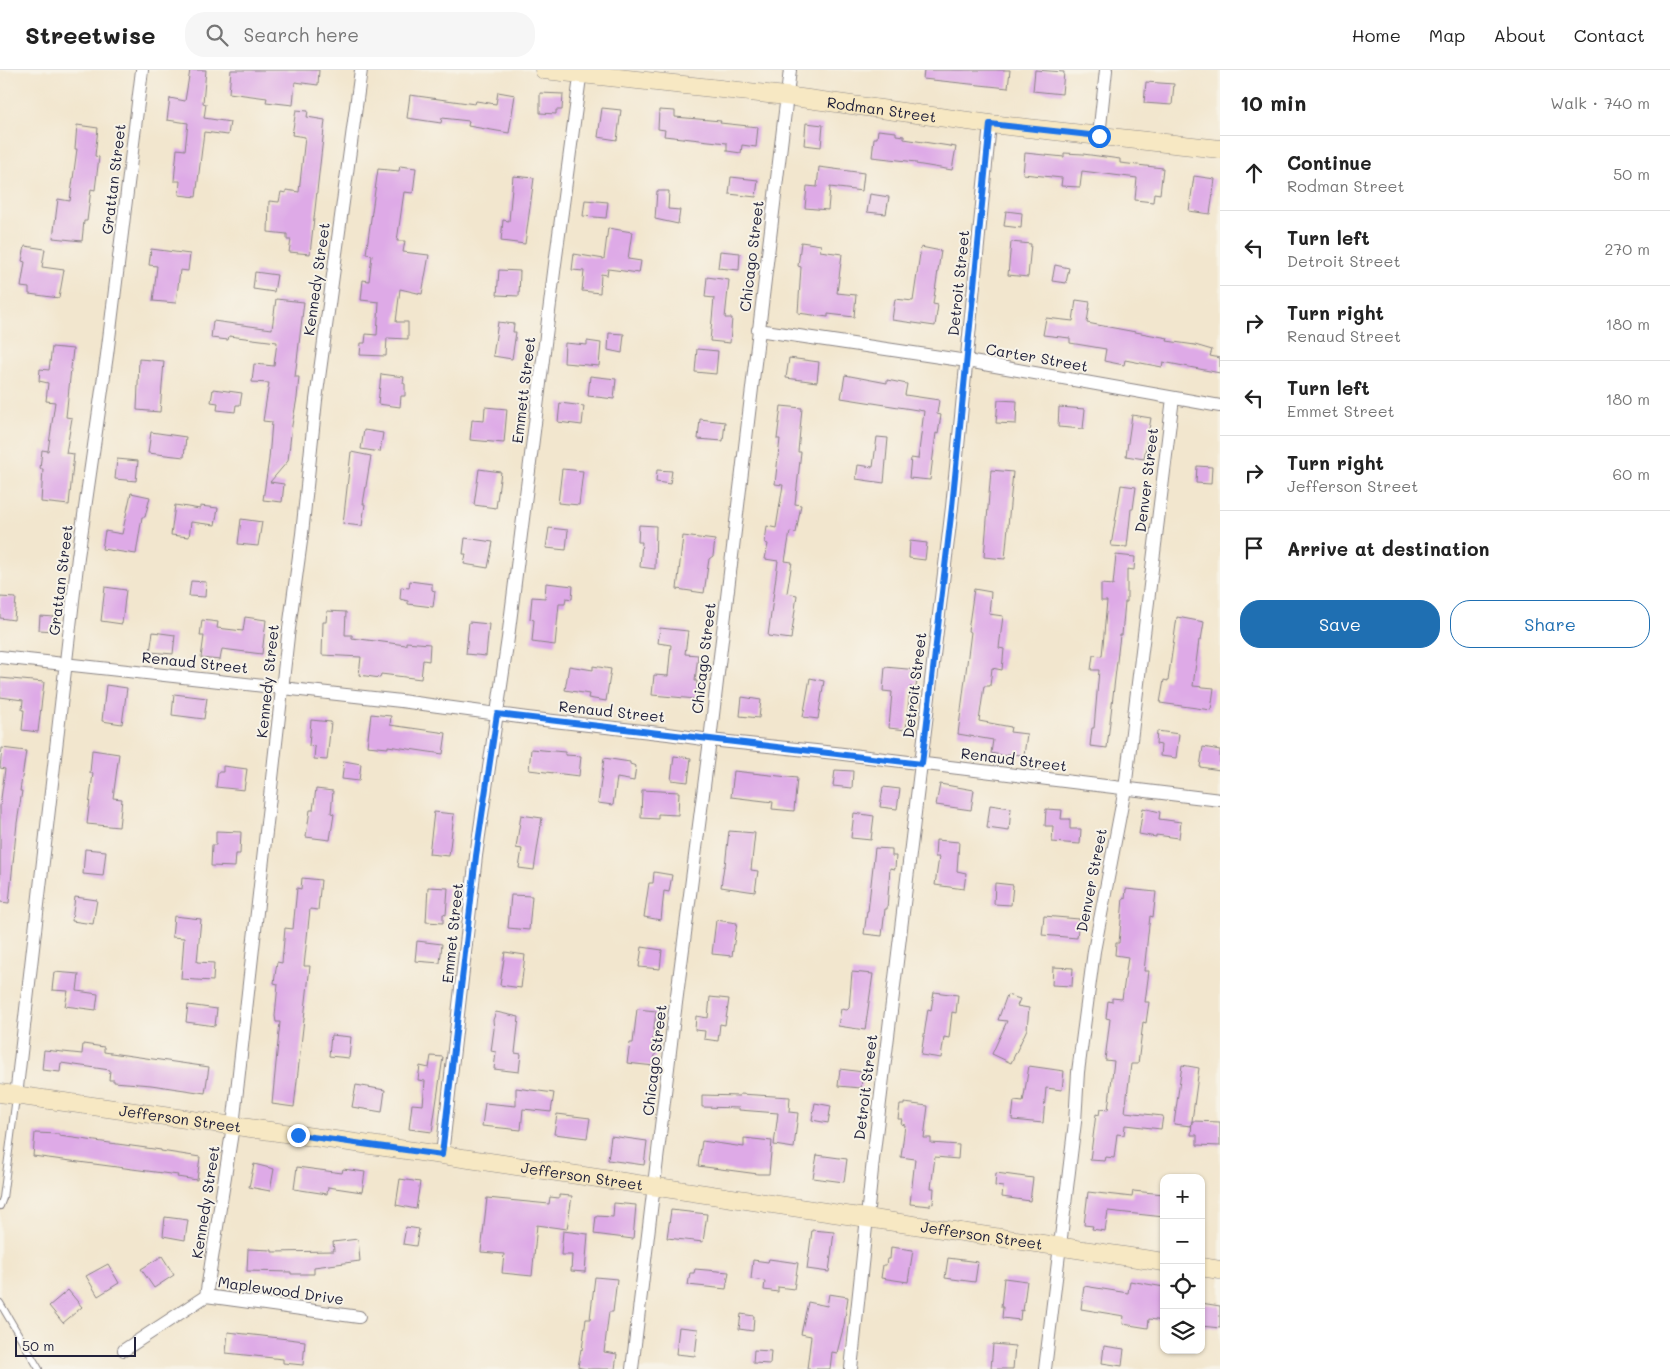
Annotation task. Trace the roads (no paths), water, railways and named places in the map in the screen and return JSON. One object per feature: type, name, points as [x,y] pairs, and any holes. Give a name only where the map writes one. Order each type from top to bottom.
[{"type":"street","name":"Grattan Street","points":[[8,1094],[66,664],[78,557],[106,364],[142,70]]},
{"type":"street","name":"Kennedy Street","points":[[206,1296],[233,1126],[316,400],[361,70]]},
{"type":"street","name":"Rodman Street","points":[[544,70],[581,72],[786,96],[990,124],[1220,149]]},
{"type":"street","name":"Chicago Street","points":[[632,1369],[790,70]]},
{"type":"street","points":[[1099,136],[1106,70]]},
{"type":"street","name":"Emmett Street","points":[[497,714],[554,264],[581,72]]},
{"type":"street","name":"Detroit Street","points":[[851,1369],[873,1160],[952,507],[990,124]]},
{"type":"street","name":"Carter Street","points":[[758,330],[967,361],[1220,406]]},
{"type":"street","name":"Denver Street","points":[[1045,1369],[1075,1122],[1078,1072],[1094,951],[1125,789],[1173,398]]},
{"type":"street","name":"Renaud Street","points":[[0,657],[283,688],[1220,800]]},
{"type":"street","name":"Emmet Street","points":[[442,1155],[476,856],[497,714]]},
{"type":"street","name":"Jefferson Street","points":[[8,1094],[442,1155],[1160,1261]]},
{"type":"street","points":[[1205,1268],[1220,1270]]},
{"type":"street","name":"Maplewood Drive","points":[[124,1350],[206,1296],[359,1317]]},
{"type":"lane","points":[[0,1206],[3,1198],[8,1094]]},
{"type":"lane","points":[[0,1303],[39,1369]]}]
